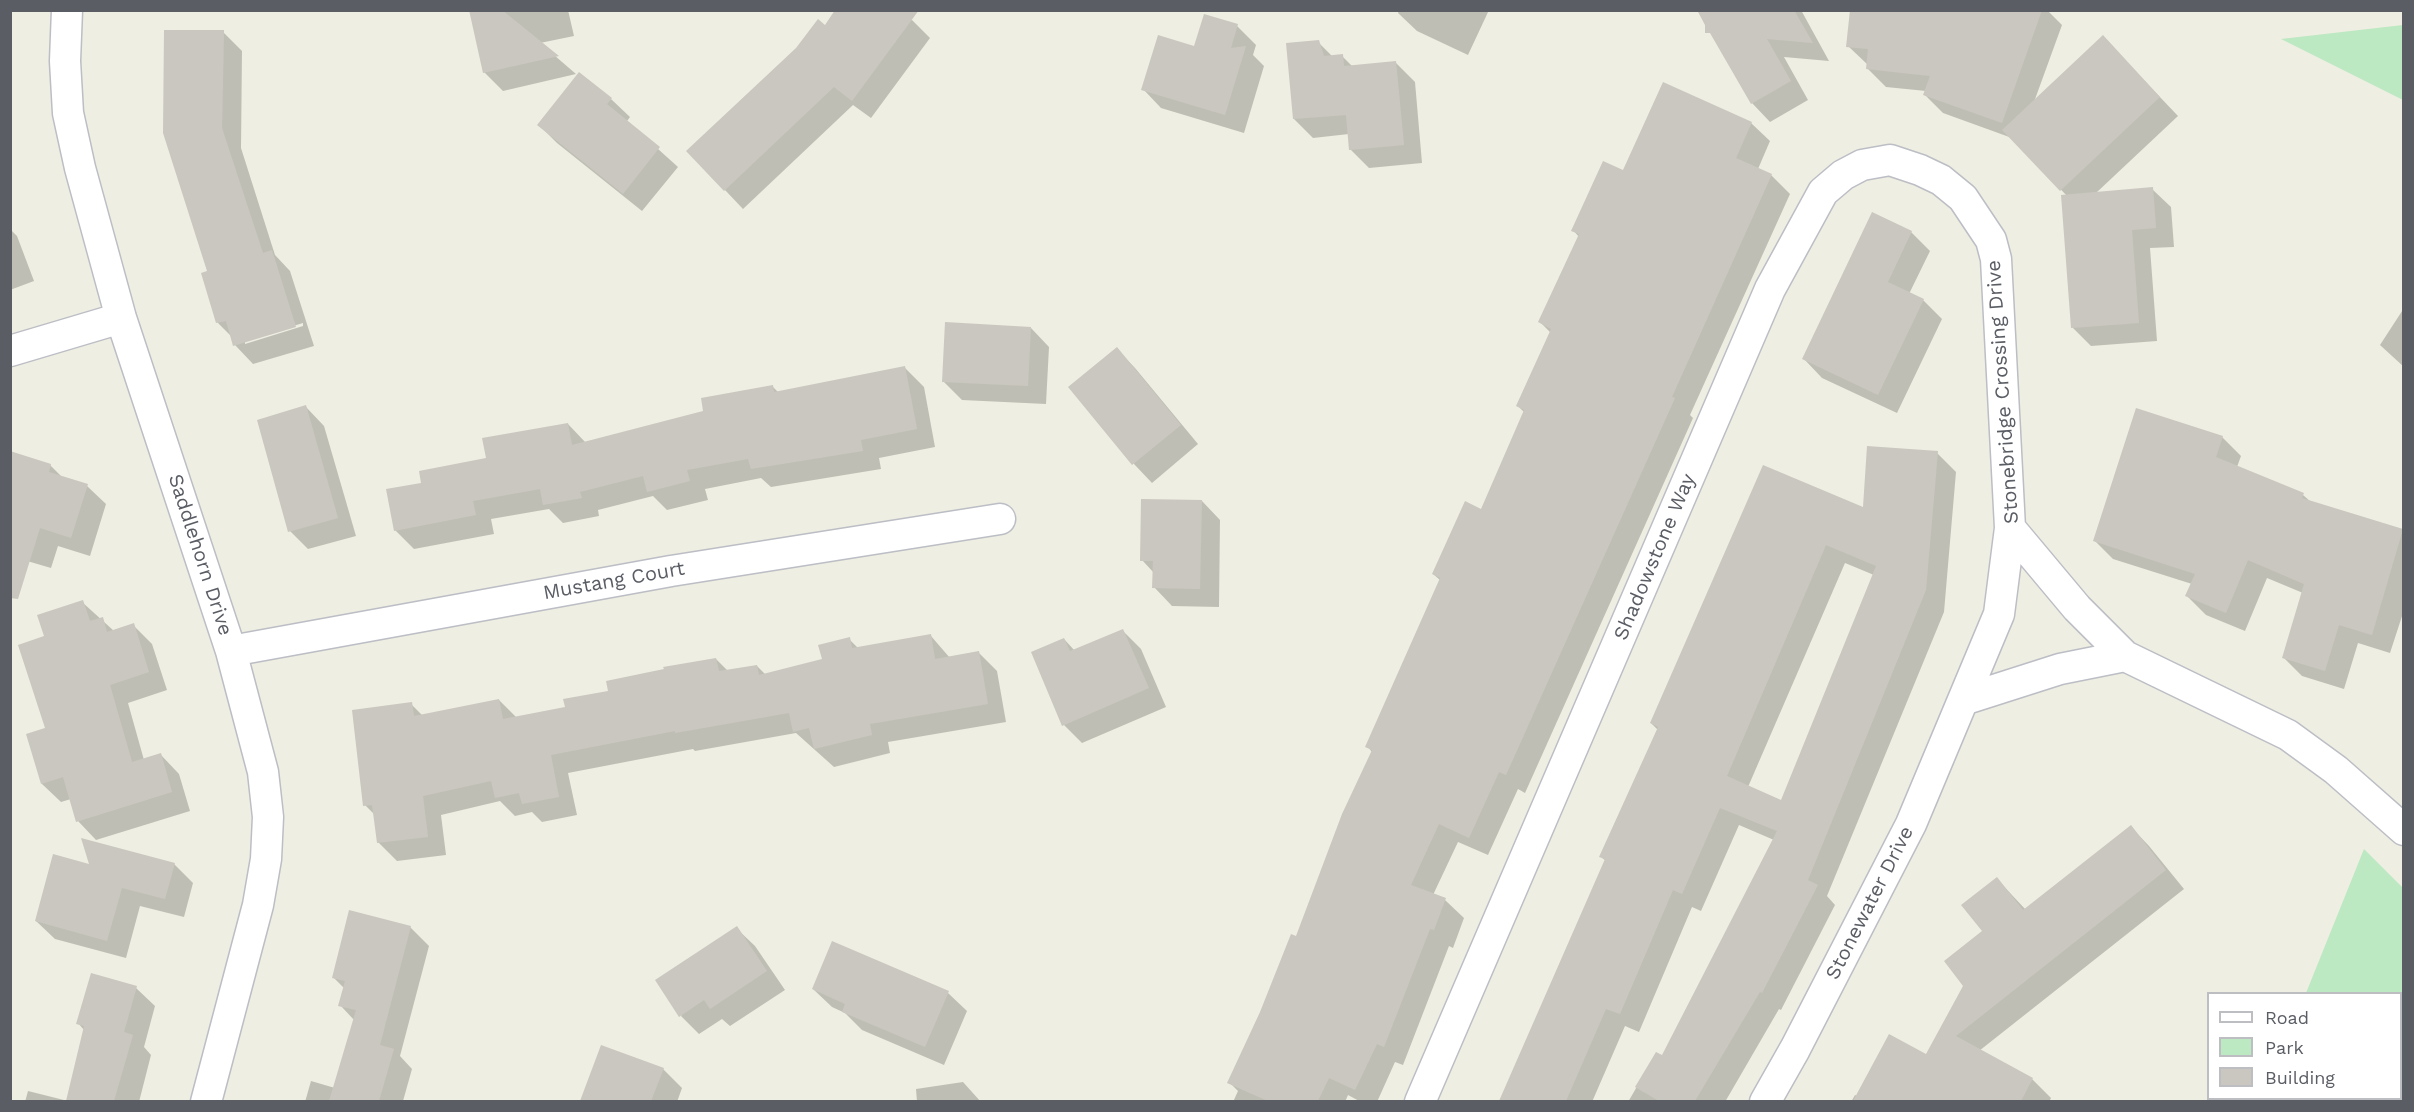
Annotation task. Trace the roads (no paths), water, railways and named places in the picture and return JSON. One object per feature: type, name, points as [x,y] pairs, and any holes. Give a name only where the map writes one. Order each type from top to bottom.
[{"type":"street","name":"Saddlehorn Drive","points":[[67,10],[65,61],[68,113],[80,168],[121,318],[231,651],[263,772],[268,818],[266,859],[258,905],[206,1101]]},
{"type":"street","name":"Shadowstone Way","points":[[1419,1101],[1770,289],[1823,192],[1843,175],[1862,165],[1890,160],[1941,180],[1963,198],[1980,225]]},
{"type":"street","name":"Stonebridge Crossing Drive","points":[[1980,225],[1991,240],[1996,259],[2010,528],[2077,608],[2125,656],[2288,735],[2336,770],[2403,830]]},
{"type":"street","points":[[10,351],[121,318]]},
{"type":"street","name":"Mustang Court","points":[[231,651],[671,571],[1000,519]]},
{"type":"street","name":"Stonewater Drive","points":[[1766,1101],[1911,824],[1999,614],[2010,528]]},
{"type":"street","points":[[1963,700],[2060,669],[2125,656]]},
{"type":"waterway","points":[[2402,1042],[2404,1037]]}]
